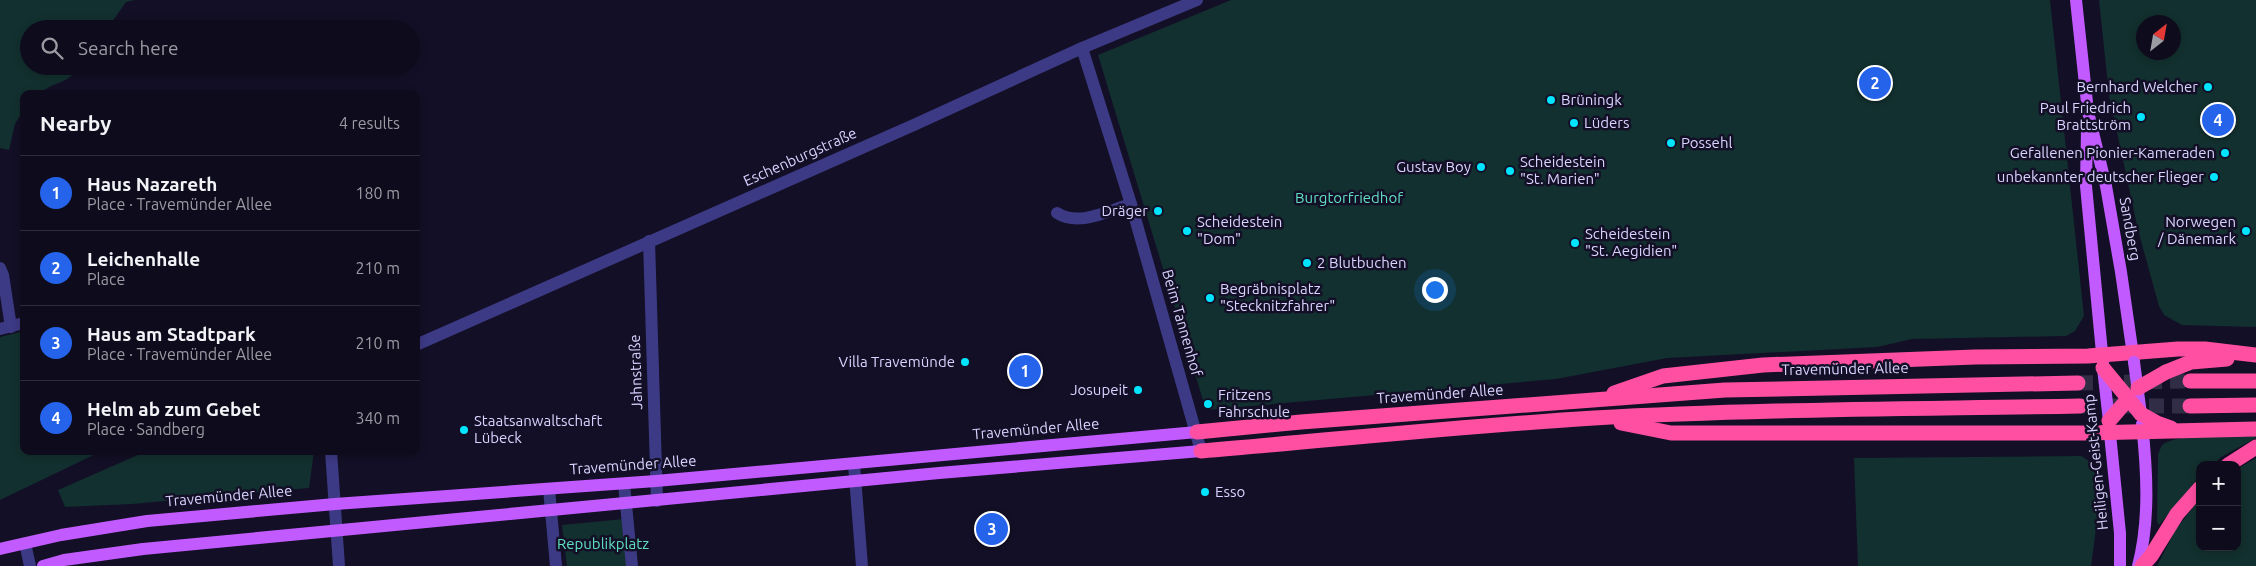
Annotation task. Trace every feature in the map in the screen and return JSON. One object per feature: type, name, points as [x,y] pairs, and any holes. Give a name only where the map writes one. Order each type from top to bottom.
[{"type":"highway","points":[[1594,400],[1663,376],[1763,365],[1975,357],[2098,360],[2205,349],[2256,357]]},
{"type":"highway","points":[[2110,427],[2133,393],[2166,372],[2200,361],[2256,357]]},
{"type":"highway","points":[[2098,360],[2133,393],[2141,414],[2157,423],[2180,430]]},
{"type":"highway","points":[[2190,381],[2256,381]]},
{"type":"highway","name":"Travemünder Allee","points":[[1197,432],[1413,413],[1734,389],[2078,383]]},
{"type":"highway","points":[[2190,406],[2256,405]]},
{"type":"highway","points":[[1201,451],[1473,426],[1596,418],[1847,409],[2080,406]]},
{"type":"highway","points":[[1596,418],[1670,433],[2088,433],[2110,427],[2143,431],[2256,428]]},
{"type":"highway","points":[[2234,461],[2256,447]]},
{"type":"highway","points":[[2142,566],[2151,556],[2177,514],[2196,493]]},
{"type":"main road","name":"Sandberg","points":[[2076,0],[2088,112],[2106,186],[2122,272],[2133,357]]},
{"type":"main road","name":"Sandberg","points":[[2088,112],[2086,186],[2098,360]]},
{"type":"main road","points":[[2133,357],[2133,393]]},
{"type":"main road","name":"Heiligen-Geist-Kamp","points":[[2098,360],[2110,427],[2120,533],[2120,566]]},
{"type":"main road","points":[[2138,566],[2146,510],[2141,414]]},
{"type":"main road","name":"Travemünder Allee","points":[[0,549],[147,521],[335,504],[656,482],[1197,432]]},
{"type":"main road","points":[[43,566],[64,560],[143,549],[1201,451]]},
{"type":"street","name":"Eschenburgstraße","points":[[420,342],[916,124],[1082,48],[1197,0]]},
{"type":"street","name":"Beim Tannenhof","points":[[1082,48],[1131,204],[1201,451]]},
{"type":"street","points":[[1057,214],[1066,219],[1078,220],[1131,204]]},
{"type":"street","name":"Jahnstraße","points":[[648,241],[657,501]]},
{"type":"street","points":[[0,268],[12,326]]},
{"type":"street","points":[[331,455],[339,566]]},
{"type":"street","points":[[854,464],[862,566]]},
{"type":"street","points":[[624,484],[632,566]]},
{"type":"street","points":[[549,489],[556,566]]},
{"type":"street","points":[[25,543],[30,566]]},
{"type":"green space","points":[[0,0],[135,0],[126,2],[113,20],[20,20],[20,75],[72,75],[45,90],[20,90],[20,116],[15,124],[9,150],[0,148]]},
{"type":"green space","name":"Burgtorfriedhof","points":[[1231,0],[2050,0],[2084,316],[2075,331],[2066,336],[1912,339],[1877,347],[1667,358],[1556,379],[1206,410],[1098,55]]},
{"type":"green space","points":[[2099,0],[2256,0],[2256,327],[2182,325],[2164,315],[2159,306],[2138,230],[2109,95]]},
{"type":"green space","points":[[20,332],[20,455],[94,455],[0,500],[0,337]]},
{"type":"green space","points":[[2256,436],[2256,438],[2217,461],[2196,461],[2196,481],[2159,525],[2157,522],[2158,454],[2162,445],[2181,438]]},
{"type":"green space","points":[[138,455],[313,455],[309,488],[132,504],[65,507],[58,490]]},
{"type":"green space","points":[[2081,456],[2088,461],[2097,473],[2099,492],[2091,566],[1858,566],[1854,458]]},
{"type":"green space","points":[[2256,458],[2256,566],[2157,566],[2176,529],[2196,504],[2196,551],[2241,551],[2241,467]]},
{"type":"green space","name":"Republikplatz","points":[[624,519],[628,566],[567,566],[562,525]]},
{"type":"tunnel","points":[[2078,383],[2190,381]]},
{"type":"tunnel","points":[[2080,406],[2190,406]]},
{"type":"place","name":"Leichenhalle","points":[[1875,83]]},
{"type":"place","name":"Bernhard Welcher","points":[[2208,87]]},
{"type":"place","name":"Brüningk","points":[[1551,100]]},
{"type":"place","name":"Paul Friedrich Brattström","points":[[2141,117]]},
{"type":"place","name":"Helm ab zum Gebet","points":[[2218,120]]},
{"type":"place","name":"Lüders","points":[[1574,123]]},
{"type":"place","name":"Possehl","points":[[1671,143]]},
{"type":"place","name":"Gefallenen Pionier-Kameraden","points":[[2225,153]]},
{"type":"place","name":"Gustav Boy","points":[[1481,167]]},
{"type":"place","name":"Scheidestein \"St. Marien\"","points":[[1510,171]]},
{"type":"place","name":"unbekannter deutscher Flieger","points":[[2214,177]]},
{"type":"place","name":"Dräger","points":[[1158,211]]},
{"type":"place","name":"Scheidestein \"Dom\"","points":[[1187,231]]},
{"type":"place","name":"Norwegen / Dänemark","points":[[2246,231]]},
{"type":"place","name":"Scheidestein \"St. Aegidien\"","points":[[1575,243]]},
{"type":"place","name":"2 Blutbuchen","points":[[1307,263]]},
{"type":"place","name":"Begräbnisplatz \"Stecknitzfahrer\"","points":[[1210,298]]},
{"type":"place","name":"Villa Travemünde","points":[[965,362]]},
{"type":"place","name":"Haus Nazareth","points":[[1025,371]]},
{"type":"place","name":"Josupeit","points":[[1138,390]]},
{"type":"place","name":"Fritzens Fahrschule","points":[[1208,404]]},
{"type":"place","name":"Staatsanwaltschaft Lübeck","points":[[464,430]]},
{"type":"place","name":"Esso","points":[[1205,492]]},
{"type":"place","name":"Haus am Stadtpark","points":[[992,529]]}]
